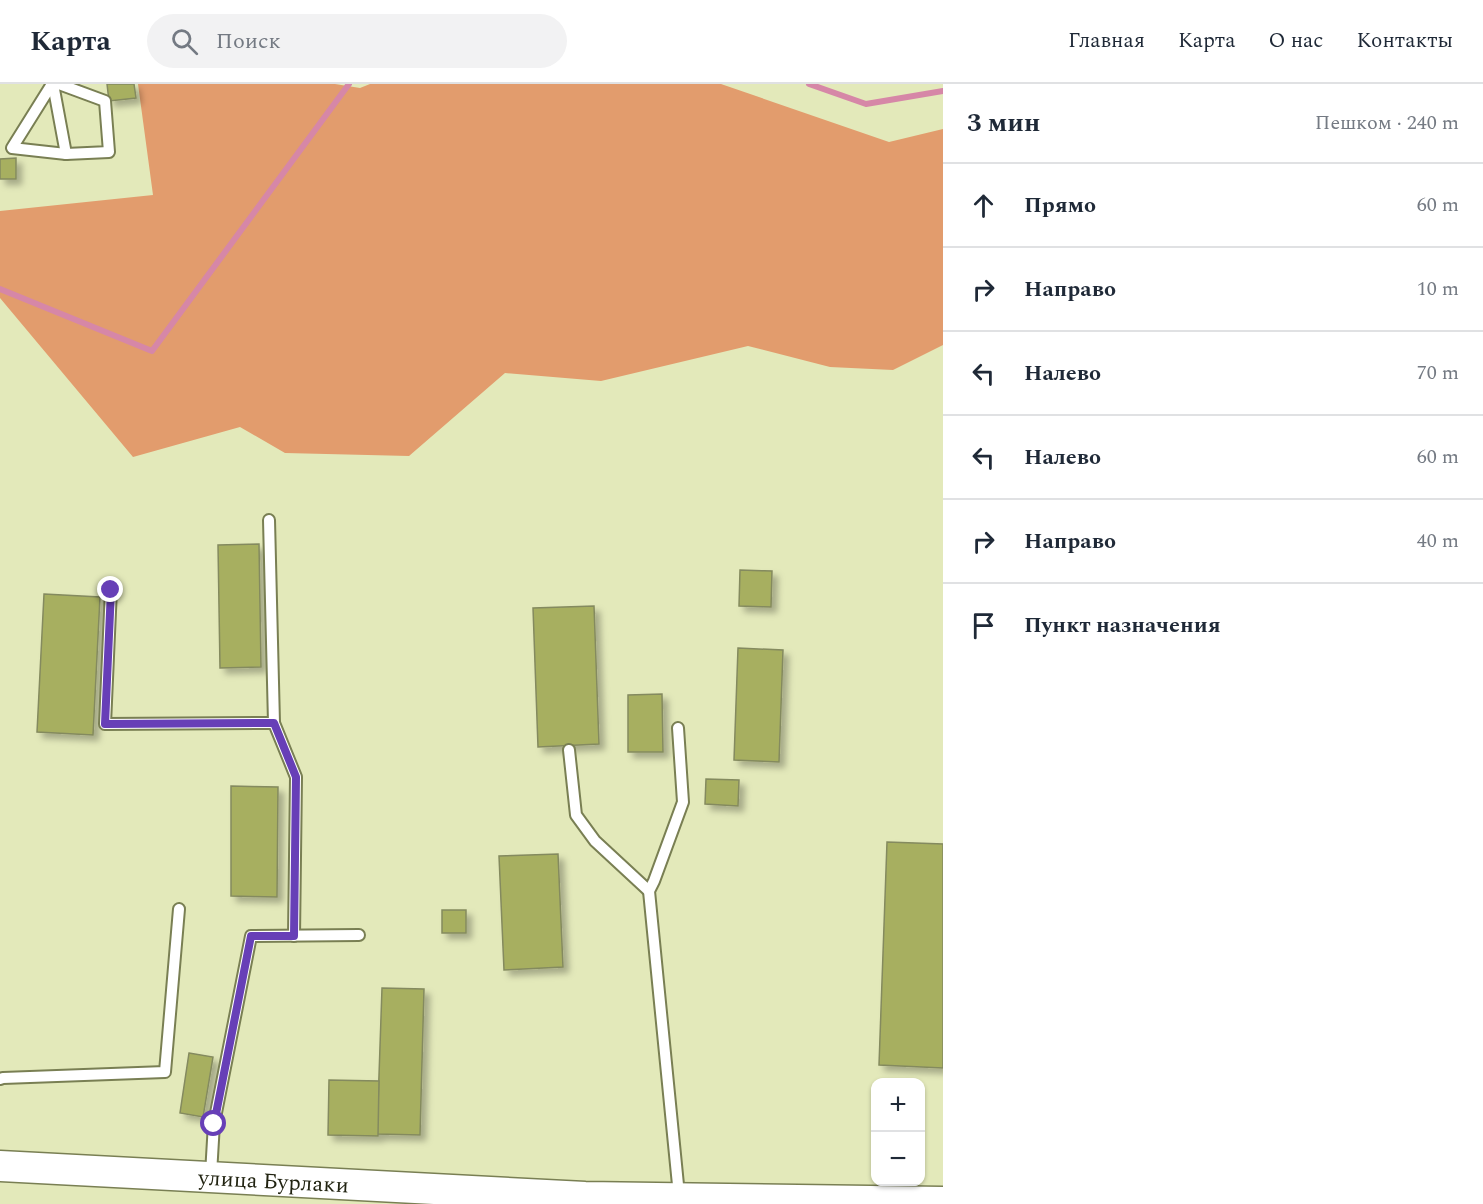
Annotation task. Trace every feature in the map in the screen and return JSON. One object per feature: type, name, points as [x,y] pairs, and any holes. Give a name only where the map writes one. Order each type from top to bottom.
[{"type":"street","name":"улица Бурлаки","points":[[0,1166],[585,1197],[943,1202]]},
{"type":"lane","points":[[52,84],[66,154]]},
{"type":"lane","points":[[52,84],[12,148],[66,154],[109,152],[105,101],[59,84]]},
{"type":"lane","points":[[269,520],[274,723],[296,777],[294,936]]},
{"type":"lane","points":[[111,590],[105,724],[274,723]]},
{"type":"lane","points":[[678,728],[683,802],[649,891],[679,1199]]},
{"type":"lane","points":[[569,750],[576,815],[595,841],[649,891]]},
{"type":"lane","points":[[0,1079],[165,1072],[179,909]]},
{"type":"lane","points":[[211,1178],[214,1124],[251,936],[359,935]]},
{"type":"shaded area","points":[[138,84],[335,84],[360,88],[370,84],[721,84],[889,142],[943,129],[943,345],[893,370],[830,367],[748,346],[601,381],[505,373],[409,456],[285,453],[240,427],[133,457],[0,298],[0,211],[153,195]]},
{"type":"building","points":[[107,84],[134,84],[136,98],[109,101]]},
{"type":"building","points":[[16,158],[16,179],[0,179],[0,159]]},
{"type":"building","points":[[259,544],[261,667],[220,668],[218,545]]},
{"type":"building","points":[[740,570],[772,571],[771,607],[739,606]]},
{"type":"building","points":[[44,594],[100,597],[93,735],[37,732]]},
{"type":"building","points":[[594,606],[599,744],[538,747],[533,608]]},
{"type":"building","points":[[738,648],[783,650],[779,762],[734,760]]},
{"type":"building","points":[[662,694],[663,752],[628,752],[628,695]]},
{"type":"building","points":[[706,779],[739,780],[738,806],[705,804]]},
{"type":"building","points":[[231,786],[278,787],[277,897],[231,896]]},
{"type":"building","points":[[887,842],[943,844],[943,1068],[879,1065]]},
{"type":"building","points":[[558,854],[563,967],[504,970],[499,856]]},
{"type":"building","points":[[442,910],[466,910],[466,933],[442,933]]},
{"type":"building","points":[[382,988],[424,989],[420,1135],[377,1134]]},
{"type":"building","points":[[189,1053],[213,1057],[203,1117],[180,1113]]},
{"type":"building","points":[[329,1080],[379,1081],[378,1136],[328,1135]]},
{"type":"waterway","points":[[0,289],[152,351],[349,84]]},
{"type":"waterway","points":[[809,84],[866,104],[943,91]]},
{"type":"route","points":[[111,590],[105,724],[274,723],[296,777],[294,936],[251,936],[214,1124]]}]
